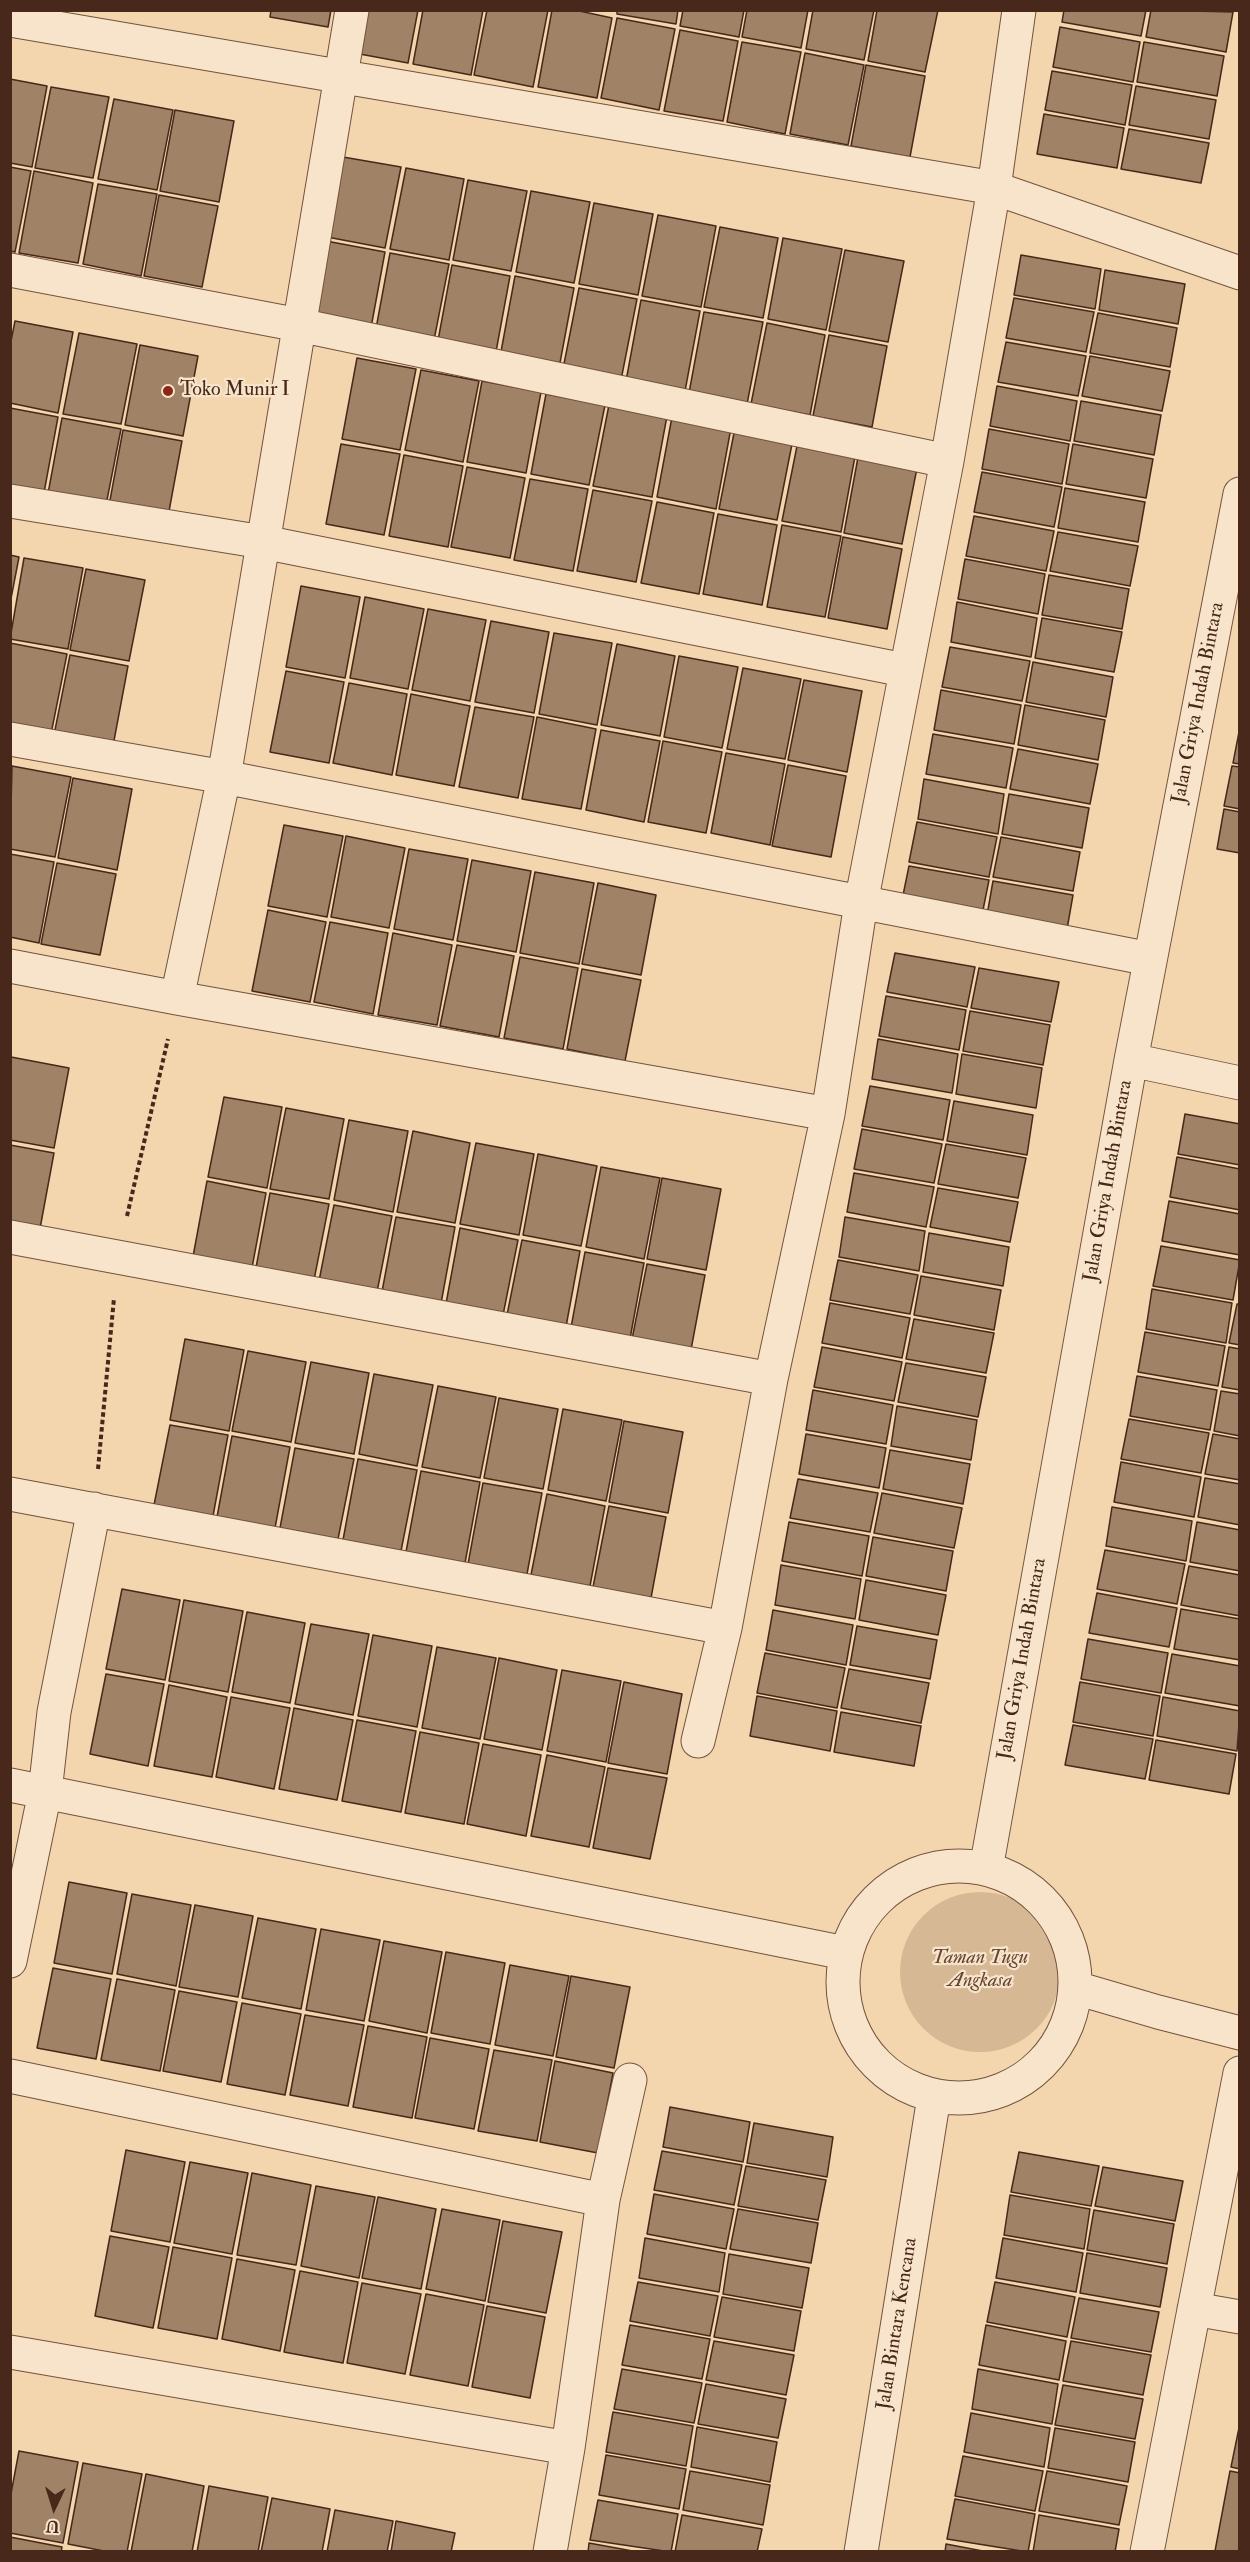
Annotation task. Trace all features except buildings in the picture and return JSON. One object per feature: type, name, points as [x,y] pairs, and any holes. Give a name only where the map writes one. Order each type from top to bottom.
[{"type":"street","points":[[177,998],[224,777],[352,10]]},
{"type":"street","points":[[698,1742],[725,1628],[771,1379],[828,1114],[861,903],[904,670],[947,460],[994,188],[1019,10]]},
{"type":"street","points":[[10,20],[994,188],[1239,273]]},
{"type":"street","points":[[10,270],[299,325],[947,460]]},
{"type":"street","name":"Jalan Griya Indah Bintara","points":[[986,1869],[1131,1060],[1239,494]]},
{"type":"street","points":[[10,501],[263,542],[904,670]]},
{"type":"street","points":[[10,739],[224,777],[1150,959]]},
{"type":"street","points":[[10,966],[828,1114]]},
{"type":"street","points":[[1131,1060],[1239,1083]]},
{"type":"street","points":[[10,1237],[771,1379]]},
{"type":"street","points":[[10,1494],[725,1628]]},
{"type":"street","points":[[10,1961],[45,1792],[54,1712],[94,1509]]},
{"type":"street","points":[[10,1785],[845,1953]]},
{"type":"street","points":[[949,1866],[986,1869],[1023,1885],[1052,1912],[1071,1948],[1076,1988],[1067,2027],[1046,2062],[1013,2086],[975,2098],[934,2097],[899,2083],[870,2060],[850,2027],[841,1991],[845,1953],[859,1920],[882,1893],[914,1874],[949,1866]]},
{"type":"street","points":[[1076,1988],[1158,2012],[1239,2032]]},
{"type":"street","points":[[1147,2552],[1239,2073]]},
{"type":"street","points":[[10,2076],[603,2200]]},
{"type":"street","points":[[550,2552],[568,2448],[603,2200],[630,2080]]},
{"type":"street","name":"Jalan Bintara Kencana","points":[[861,2552],[934,2097]]},
{"type":"street","points":[[1194,2309],[1239,2317]]},
{"type":"street","points":[[10,2352],[568,2448]]},
{"type":"green space","name":"Taman Tugu Angkasa","points":[[980,1892],[996,1893],[1011,1898],[1025,1905],[1037,1915],[1047,1927],[1054,1941],[1059,1956],[1059,1988],[1054,2003],[1047,2017],[1037,2029],[1025,2039],[1011,2046],[996,2051],[980,2052],[964,2051],[949,2046],[935,2039],[923,2029],[913,2017],[906,2003],[901,1988],[900,1972],[901,1956],[906,1941],[913,1927],[923,1915],[935,1905],[949,1898],[964,1893]]},
{"type":"place","name":"Toko Munir I","points":[[168,391]]}]
